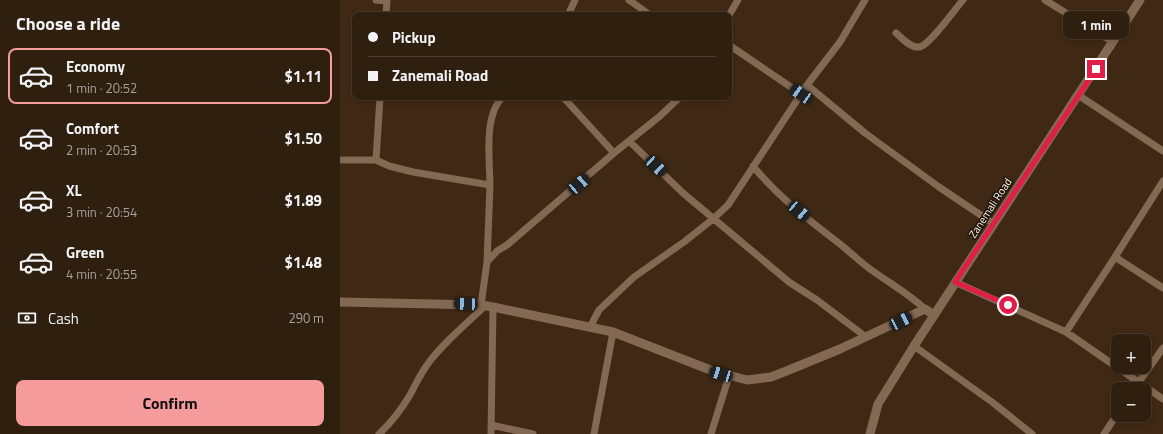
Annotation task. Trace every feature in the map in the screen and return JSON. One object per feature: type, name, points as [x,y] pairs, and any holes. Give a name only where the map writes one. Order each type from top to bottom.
[{"type":"street","points":[[376,0],[387,0],[386,12]]},
{"type":"street","points":[[569,12],[575,0]]},
{"type":"street","points":[[629,0],[646,12]]},
{"type":"street","points":[[731,12],[738,0]]},
{"type":"street","points":[[590,327],[599,310],[634,277],[684,242],[728,205],[807,85],[840,42],[865,0]]},
{"type":"street","points":[[896,33],[913,46],[921,46],[931,39],[963,0]]},
{"type":"street","points":[[1045,0],[1113,42]]},
{"type":"street","name":"Zanemali Road","points":[[870,434],[878,404],[914,346],[1140,0]]},
{"type":"street","points":[[732,47],[801,94]]},
{"type":"street","points":[[807,85],[865,133],[994,224]]},
{"type":"street","points":[[1078,95],[1163,151]]},
{"type":"street","points":[[376,160],[380,100]]},
{"type":"street","points":[[491,434],[486,306],[490,184],[489,140],[496,107],[501,100]]},
{"type":"street","points":[[566,100],[614,153]]},
{"type":"street","points":[[487,262],[497,251],[507,245],[614,153],[660,116],[677,100]]},
{"type":"street","points":[[629,141],[683,193],[713,219],[790,282],[817,300],[866,338]]},
{"type":"street","points":[[340,160],[376,160],[389,166],[413,172],[490,184]]},
{"type":"street","points":[[753,166],[778,194],[804,216],[869,268],[914,299],[934,315]]},
{"type":"street","points":[[1066,332],[1163,181]]},
{"type":"street","points":[[1115,257],[1163,288]]},
{"type":"street","points":[[955,282],[1066,332],[1139,382],[1163,348]]},
{"type":"street","points":[[340,302],[486,306],[613,332],[729,376],[746,380],[771,377],[866,338],[925,309]]},
{"type":"street","points":[[379,434],[397,416],[419,377],[435,354],[452,336],[486,306]]},
{"type":"street","points":[[594,434],[613,332]]},
{"type":"street","points":[[914,346],[992,402],[1032,434]]},
{"type":"street","points":[[711,434],[729,376]]},
{"type":"street","points":[[1151,390],[1163,399]]},
{"type":"street","points":[[1104,434],[1112,422]]},
{"type":"street","points":[[491,425],[533,434]]},
{"type":"route","points":[[1008,305],[955,282],[1096,69]]}]
